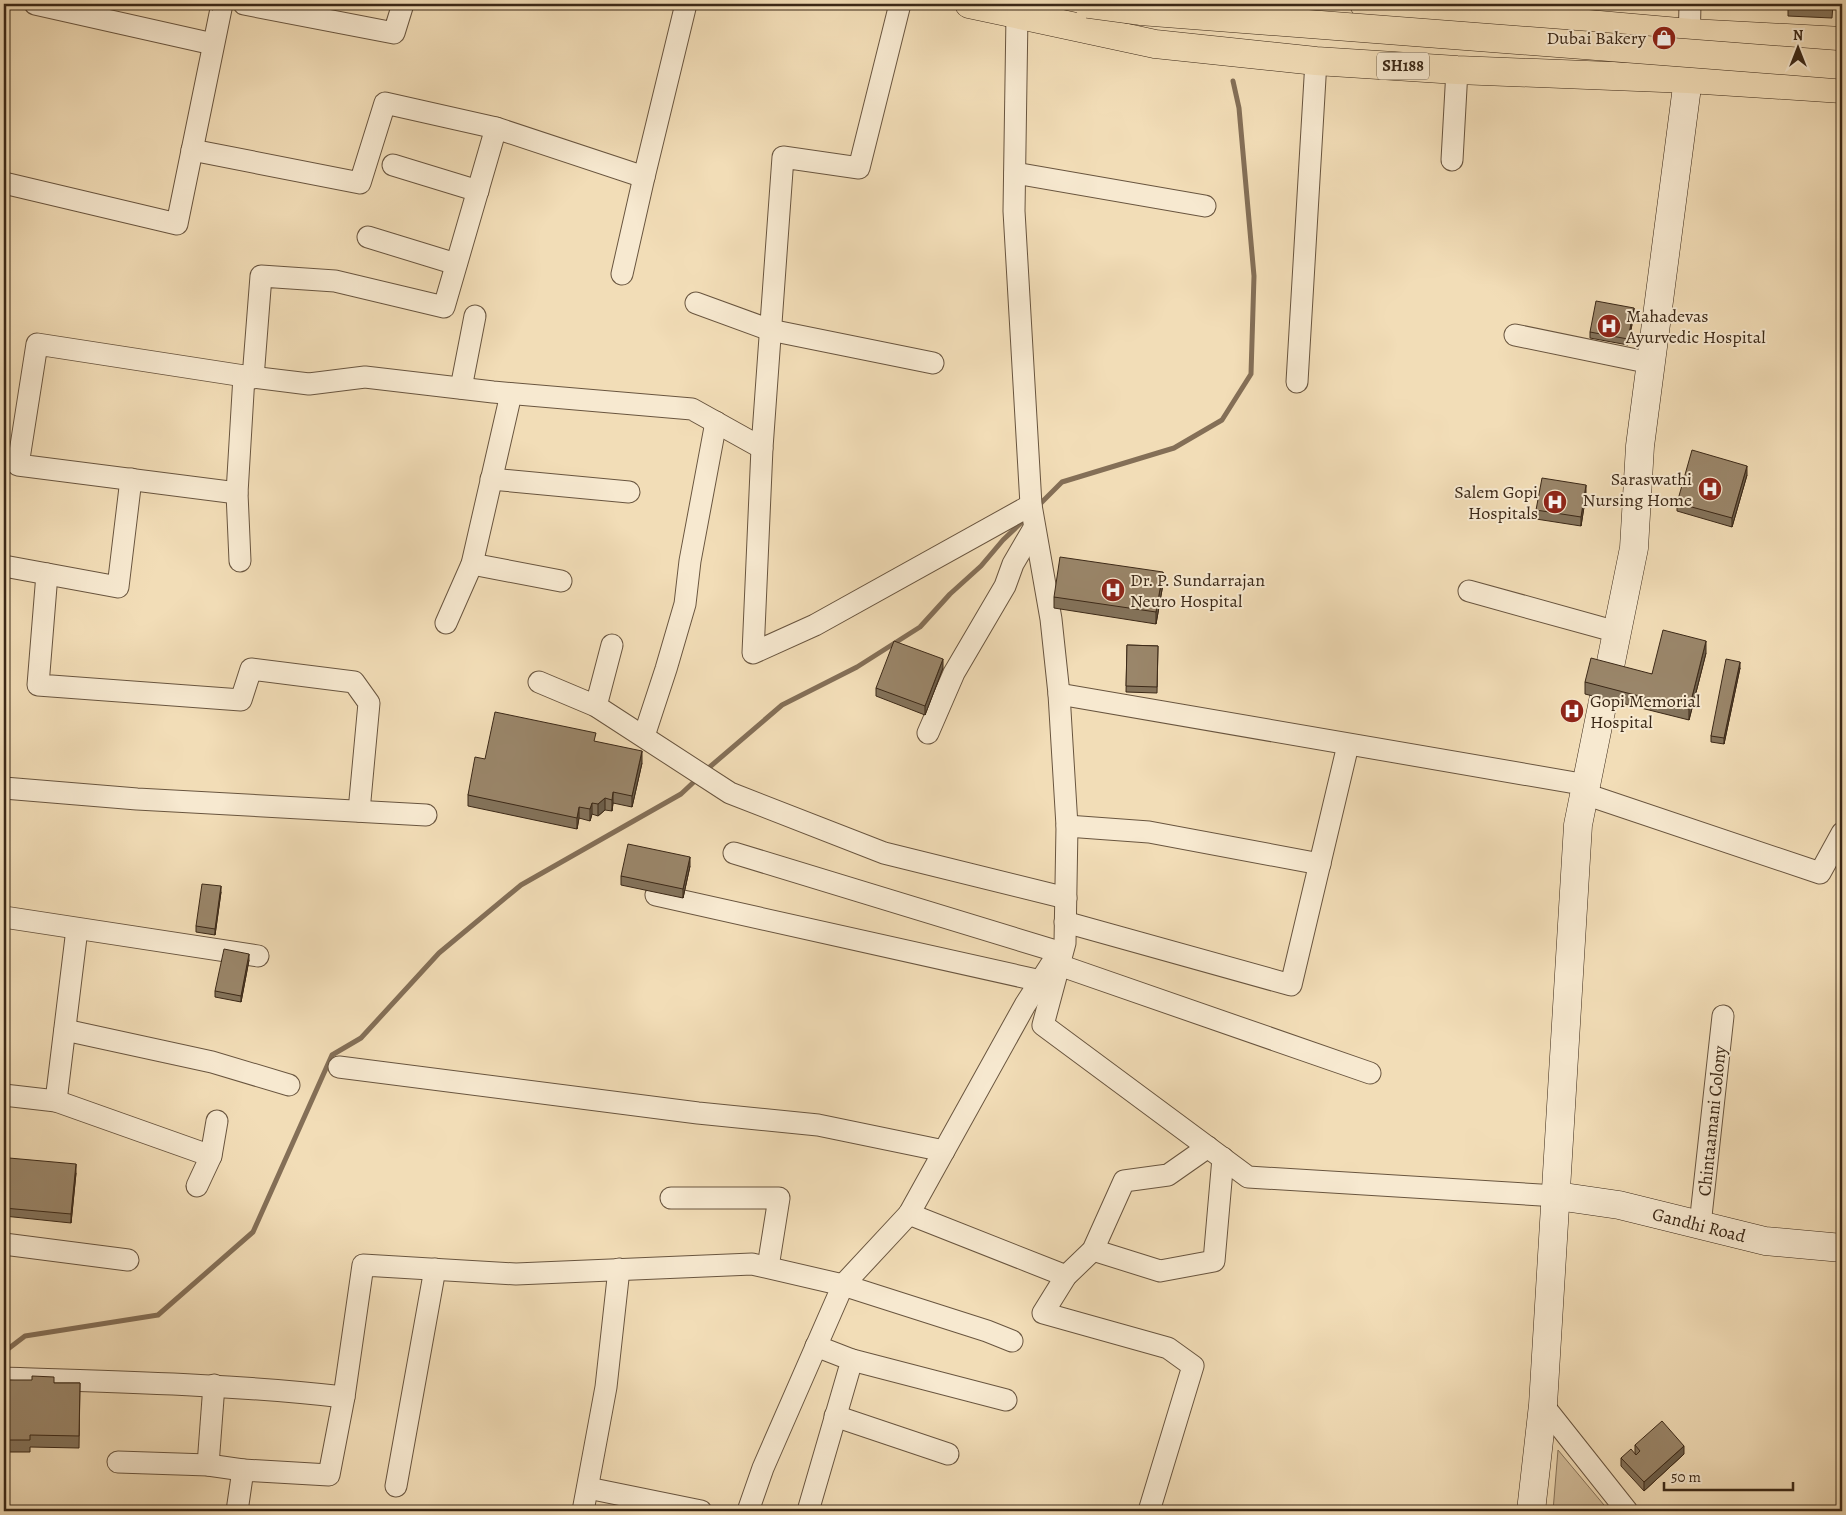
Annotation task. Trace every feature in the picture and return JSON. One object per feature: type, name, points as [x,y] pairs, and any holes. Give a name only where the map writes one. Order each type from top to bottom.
[{"type":"main road","name":"SH188","points":[[969,4],[1018,10],[1155,44],[1316,60],[1457,70],[1688,79],[1842,89]]},
{"type":"main road","points":[[1088,4],[1140,11],[1842,65]]},
{"type":"main road","points":[[1195,4],[1316,17],[1557,30],[1842,52]]},
{"type":"main road","points":[[1364,4],[1690,32],[1842,40]]},
{"type":"street","points":[[35,4],[213,44]]},
{"type":"street","points":[[4,183],[177,224],[222,4]]},
{"type":"street","points":[[244,4],[394,33],[403,4]]},
{"type":"street","points":[[622,274],[686,4]]},
{"type":"street","points":[[900,4],[859,168],[783,158],[762,448],[753,653],[815,626],[1032,515]]},
{"type":"street","points":[[1531,1511],[1543,1405],[1578,825],[1634,548],[1640,446],[1688,79],[1690,4]]},
{"type":"street","points":[[1018,10],[1014,210],[1032,515],[1051,619],[1059,694],[1068,826],[1065,922],[1061,953],[1043,1025],[1248,1177],[1557,1196]]},
{"type":"street","points":[[1296,382],[1316,60]]},
{"type":"street","points":[[1452,160],[1457,70]]},
{"type":"street","points":[[192,150],[360,183],[385,103],[496,128],[644,177]]},
{"type":"street","points":[[240,561],[237,492],[248,377],[261,276],[335,281],[444,307],[496,128]]},
{"type":"street","points":[[393,166],[478,190]]},
{"type":"street","points":[[1015,174],[1205,206]]},
{"type":"street","points":[[368,237],[456,264]]},
{"type":"street","points":[[696,304],[770,330],[933,363]]},
{"type":"street","points":[[461,388],[475,316]]},
{"type":"street","points":[[1515,335],[1651,363]]},
{"type":"street","points":[[237,492],[18,465],[37,344],[248,377],[309,384],[365,377],[511,394],[692,409],[762,448]]},
{"type":"street","points":[[446,623],[472,564],[511,394]]},
{"type":"street","points":[[644,736],[685,604],[690,561],[716,422]]},
{"type":"street","points":[[491,479],[629,492]]},
{"type":"street","points":[[4,566],[118,587],[131,480]]},
{"type":"street","points":[[928,733],[954,673],[1005,586],[1032,515]]},
{"type":"street","points":[[472,564],[561,581]]},
{"type":"street","points":[[47,574],[38,685],[241,700],[252,669],[354,682],[369,703],[358,811]]},
{"type":"street","points":[[1468,591],[1617,632]]},
{"type":"street","points":[[596,706],[612,645]]},
{"type":"street","points":[[539,682],[596,706],[730,793],[884,853],[1066,898]]},
{"type":"street","points":[[1059,694],[1348,745],[1586,790],[1820,873],[1842,833]]},
{"type":"street","points":[[1065,922],[1292,985],[1348,745]]},
{"type":"street","points":[[4,788],[147,799],[426,814]]},
{"type":"street","points":[[1068,826],[1149,832],[1320,864]]},
{"type":"street","points":[[734,853],[1061,953],[1370,1074]]},
{"type":"street","points":[[656,895],[1041,980]]},
{"type":"street","points":[[4,918],[258,956]]},
{"type":"street","points":[[56,1101],[77,929]]},
{"type":"street","points":[[748,1511],[763,1468],[843,1285],[909,1214],[1025,1005],[1061,953]]},
{"type":"street","name":"Chintaamani Colony","points":[[1700,1225],[1723,1016]]},
{"type":"street","points":[[64,1030],[212,1062],[289,1086]]},
{"type":"street","points":[[339,1068],[698,1113],[818,1125],[944,1151]]},
{"type":"street","points":[[4,1095],[56,1101],[211,1156]]},
{"type":"street","points":[[197,1186],[211,1156],[217,1121]]},
{"type":"street","points":[[1149,1511],[1192,1366],[1168,1348],[1043,1313],[1066,1276],[1093,1250],[1124,1181],[1168,1175],[1215,1152]]},
{"type":"street","points":[[1093,1250],[1160,1270],[1214,1261],[1215,1152]]},
{"type":"street","name":"Gandhi Road","points":[[1557,1196],[1619,1205],[1765,1241],[1842,1248]]},
{"type":"street","points":[[671,1198],[779,1198],[768,1267]]},
{"type":"street","points":[[909,1214],[1066,1276]]},
{"type":"street","points":[[4,1244],[128,1260]]},
{"type":"street","points":[[118,1462],[208,1465],[243,1470],[329,1475],[344,1398],[363,1265],[516,1274],[752,1264],[843,1285],[987,1331],[1012,1341]]},
{"type":"street","points":[[396,1486],[435,1269]]},
{"type":"street","points":[[583,1511],[606,1387],[618,1269]]},
{"type":"street","points":[[816,1346],[852,1360],[1006,1400]]},
{"type":"street","points":[[808,1511],[852,1360]]},
{"type":"street","points":[[4,1378],[214,1385],[344,1398]]},
{"type":"street","points":[[208,1465],[214,1385]]},
{"type":"street","points":[[1543,1405],[1627,1511]]},
{"type":"street","points":[[835,1416],[948,1454]]},
{"type":"street","points":[[238,1511],[243,1470]]},
{"type":"street","points":[[588,1488],[701,1511]]},
{"type":"shaded area","points":[[1558,1450],[1609,1511],[1553,1511]]},
{"type":"building","points":[[1788,4],[1832,4],[1832,9],[1788,7]]},
{"type":"building","points":[[1596,301],[1634,308],[1628,339],[1590,332]]},
{"type":"building","points":[[1692,450],[1747,466],[1732,518],[1677,503]]},
{"type":"building","points":[[1542,478],[1586,485],[1581,517],[1536,510]]},
{"type":"building","points":[[1060,557],[1163,572],[1156,612],[1054,597]]},
{"type":"building","points":[[1663,630],[1706,641],[1689,709],[1585,682],[1591,658],[1652,674]]},
{"type":"building","points":[[894,641],[943,659],[925,706],[876,688]]},
{"type":"building","points":[[1127,645],[1158,646],[1157,687],[1126,686]]},
{"type":"building","points":[[1726,659],[1740,662],[1724,738],[1711,736]]},
{"type":"building","points":[[495,712],[596,733],[594,741],[642,751],[632,796],[613,792],[612,800],[605,798],[598,804],[592,803],[590,809],[579,807],[577,818],[468,795],[475,757],[485,759]]},
{"type":"building","points":[[628,844],[690,857],[683,889],[621,876]]},
{"type":"building","points":[[202,884],[221,886],[215,929],[196,926]]},
{"type":"building","points":[[224,949],[249,954],[241,996],[215,991]]},
{"type":"building","points":[[9,1158],[76,1164],[71,1214],[4,1208]]},
{"type":"building","points":[[32,1376],[54,1377],[54,1383],[80,1383],[79,1436],[30,1435],[30,1440],[5,1440],[6,1380],[32,1380]]},
{"type":"building","points":[[1662,1421],[1684,1446],[1644,1482],[1621,1458],[1631,1449],[1636,1455],[1640,1451],[1635,1445]]},
{"type":"waterway","points":[[1038,506],[1062,482],[1174,448],[1222,420],[1251,374],[1254,276],[1239,108],[1233,81]]},
{"type":"waterway","points":[[705,771],[782,705],[857,667],[920,627],[1025,519]]},
{"type":"waterway","points":[[4,1352],[25,1336],[158,1315],[253,1232],[332,1055],[361,1038],[439,953],[521,885],[681,794],[697,779]]},
{"type":"place","name":"Dubai Bakery","points":[[1664,38]]},
{"type":"place","name":"Mahadevas Ayurvedic Hospital","points":[[1609,326]]},
{"type":"place","name":"Saraswathi Nursing Home","points":[[1710,489]]},
{"type":"place","name":"Salem Gopi Hospitals","points":[[1555,502]]},
{"type":"place","name":"Dr. P. Sundarrajan Neuro Hospital","points":[[1113,590]]},
{"type":"place","name":"Gopi Memorial Hospital","points":[[1572,711]]}]
